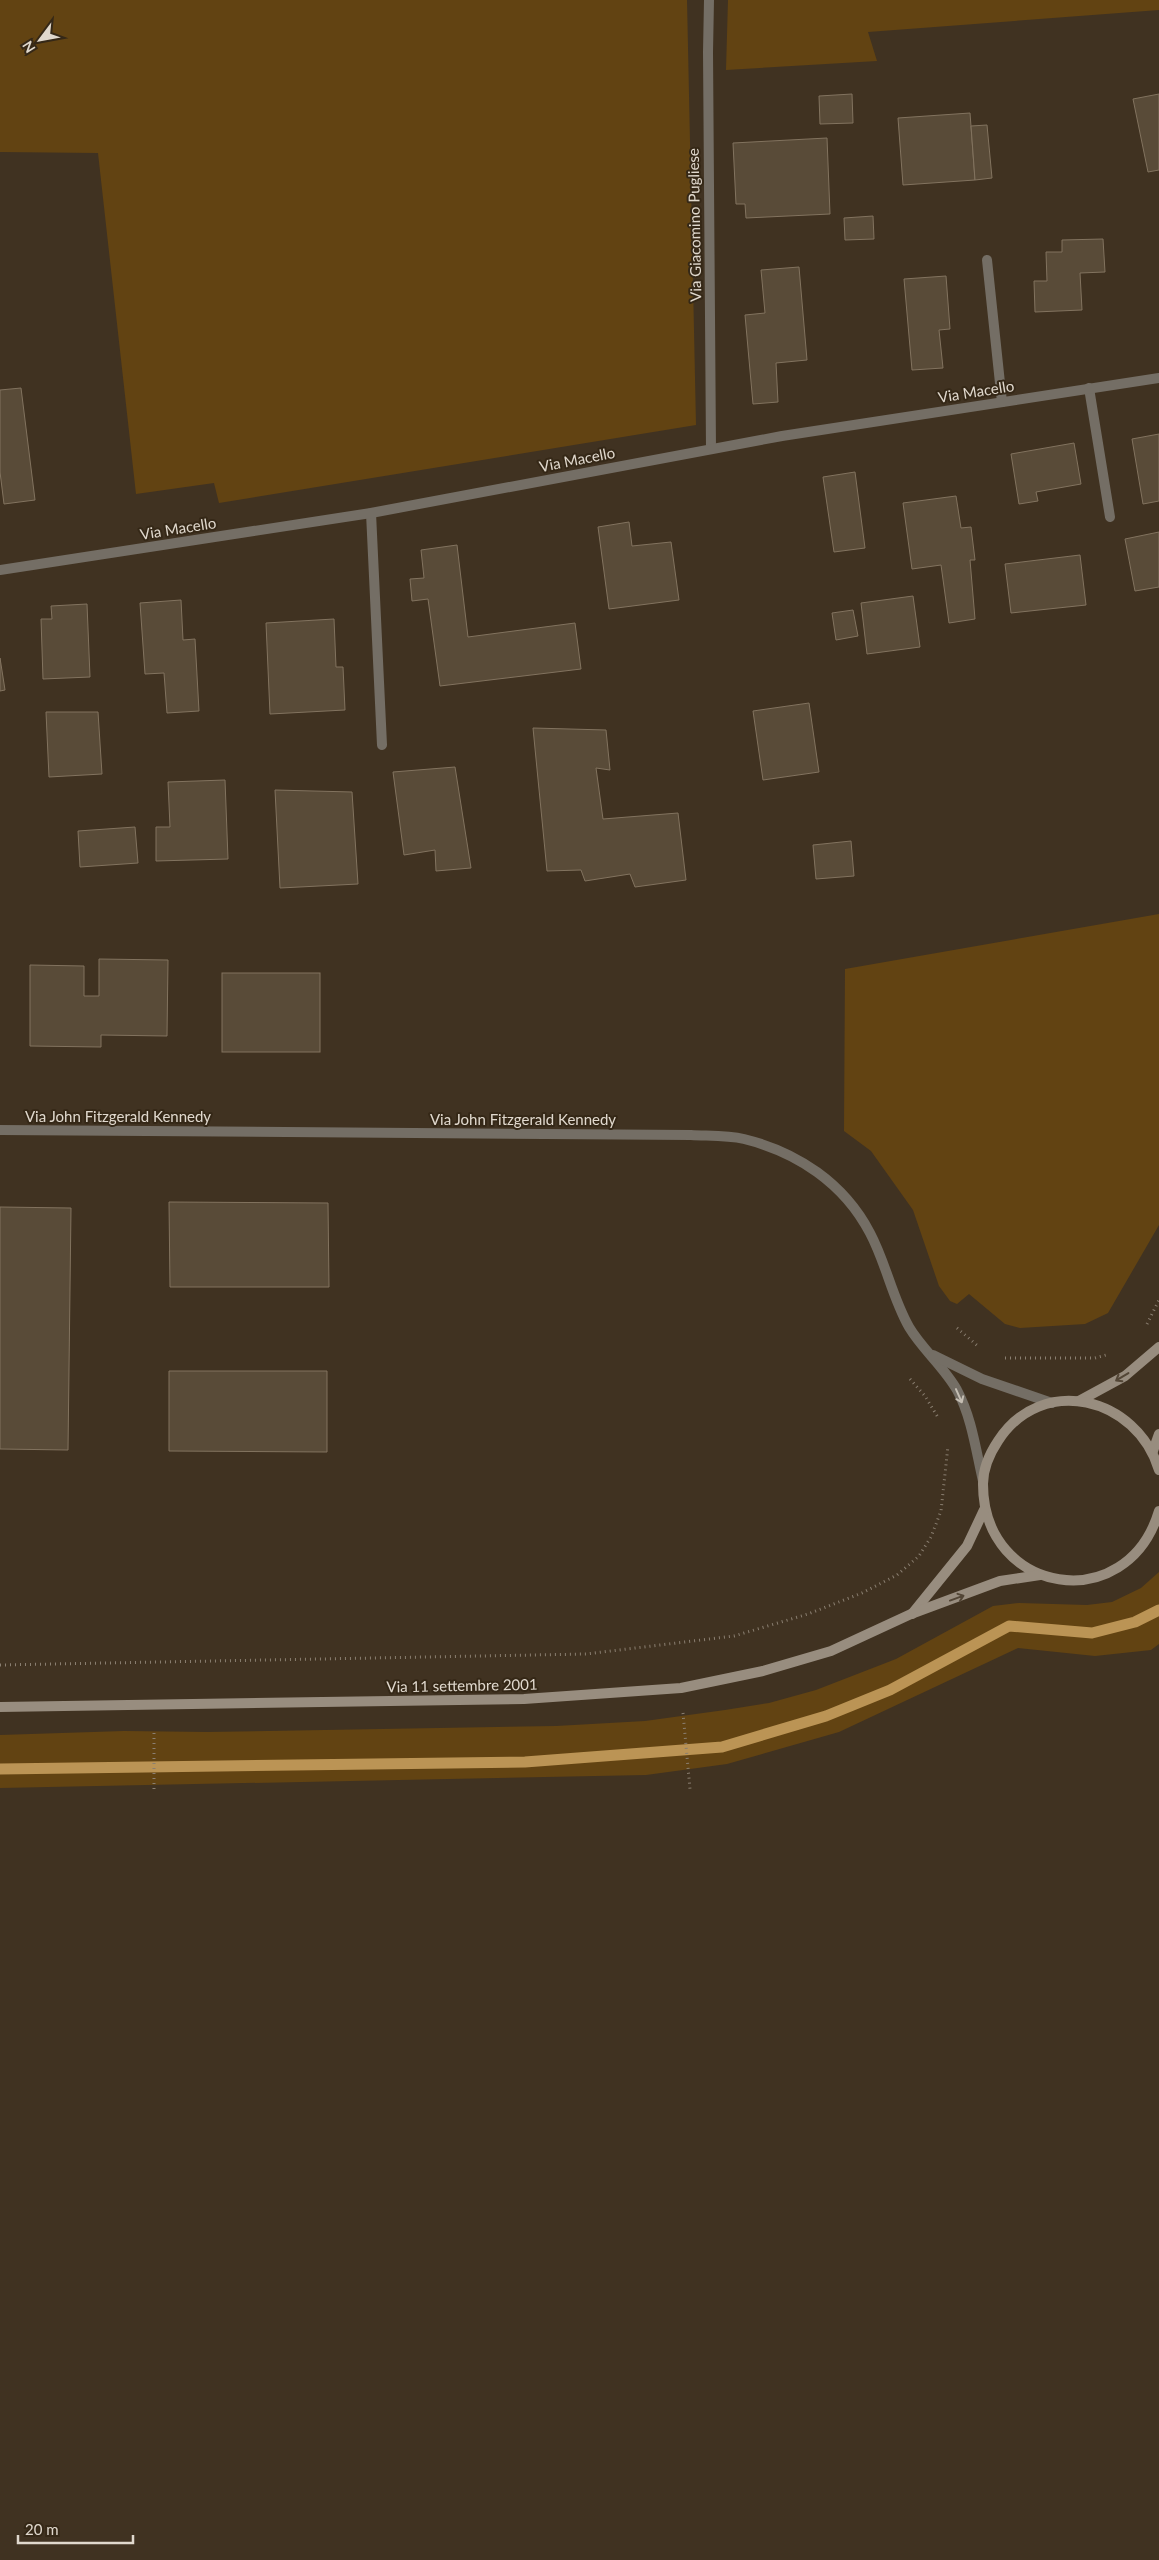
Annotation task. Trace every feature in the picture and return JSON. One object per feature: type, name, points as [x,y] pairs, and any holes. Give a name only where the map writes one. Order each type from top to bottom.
[{"type":"main road","name":"Via 11 settembre 2001","points":[[1079,1401],[1125,1376],[1159,1347]]},
{"type":"main road","name":"Via 11 settembre 2001","points":[[1040,1575],[1014,1560],[995,1538],[984,1510],[983,1481],[990,1454],[1005,1431],[1026,1413],[1052,1402],[1079,1401],[1102,1406],[1122,1416],[1140,1432],[1153,1451],[1159,1470]]},
{"type":"main road","points":[[1153,1451],[1159,1434]]},
{"type":"main road","name":"Via 11 settembre 2001","points":[[911,1614],[967,1546],[984,1510]]},
{"type":"main road","name":"Via 11 settembre 2001","points":[[0,1707],[524,1700],[681,1688],[763,1671],[831,1651],[911,1614],[1021,1576],[1040,1575],[1066,1581],[1093,1579],[1118,1569],[1139,1552],[1154,1530],[1159,1511]]},
{"type":"street","name":"Via Giacomino Pugliese","points":[[709,0],[711,449]]},
{"type":"street","points":[[987,260],[1002,402]]},
{"type":"street","name":"Via Macello","points":[[0,570],[370,514],[711,449],[1159,378]]},
{"type":"street","points":[[1089,388],[1110,517]]},
{"type":"street","points":[[370,514],[382,746]]},
{"type":"street","name":"Via John Fitzgerald Kennedy","points":[[0,1130],[691,1135],[742,1138],[783,1151],[815,1169],[851,1203],[870,1233],[896,1301],[910,1329],[932,1355],[956,1389],[970,1422],[983,1481]]},
{"type":"street","name":"Via John Fitzgerald Kennedy","points":[[932,1355],[982,1379],[1052,1402]]},
{"type":"path","points":[[1144,1330],[1159,1300]]},
{"type":"path","points":[[957,1328],[982,1350]]},
{"type":"path","points":[[1004,1358],[1095,1358],[1115,1353]]},
{"type":"path","points":[[910,1379],[925,1396],[942,1424]]},
{"type":"path","points":[[0,1665],[586,1654],[734,1636],[808,1614],[862,1593],[897,1575],[919,1556],[931,1537],[941,1511],[948,1440]]},
{"type":"path","points":[[681,1688],[690,1789]]},
{"type":"path","points":[[154,1789],[155,1705]]},
{"type":"shaded area","points":[[0,0],[687,0],[696,425],[219,503],[214,483],[136,494],[98,153],[0,152]]},
{"type":"shaded area","points":[[728,0],[1159,0],[1159,10],[868,32],[877,61],[726,70]]},
{"type":"shaded area","points":[[1159,914],[1159,1225],[1108,1313],[1085,1324],[1020,1328],[1005,1324],[969,1294],[957,1304],[950,1301],[939,1286],[913,1210],[871,1151],[844,1131],[845,969]]},
{"type":"shaded area","points":[[1159,1572],[1159,1644],[1151,1650],[1095,1656],[1018,1648],[839,1732],[727,1764],[646,1775],[0,1788],[0,1735],[124,1731],[207,1732],[556,1726],[645,1721],[769,1703],[816,1690],[896,1659],[993,1606],[1019,1603],[1087,1605],[1112,1602],[1141,1588]]},
{"type":"building","points":[[852,94],[853,123],[820,124],[819,96]]},
{"type":"building","points":[[1159,94],[1159,170],[1148,172],[1133,99]]},
{"type":"building","points":[[970,113],[975,180],[903,185],[898,118]]},
{"type":"building","points":[[987,125],[992,178],[975,180],[971,126]]},
{"type":"building","points":[[827,138],[830,214],[746,218],[745,204],[736,204],[733,143]]},
{"type":"building","points":[[873,216],[874,239],[845,240],[844,218]]},
{"type":"building","points":[[1103,239],[1105,272],[1080,273],[1082,310],[1035,312],[1034,281],[1047,281],[1046,252],[1062,252],[1062,240]]},
{"type":"building","points":[[799,267],[807,360],[776,363],[778,402],[753,404],[745,315],[765,313],[761,270]]},
{"type":"building","points":[[946,276],[950,329],[939,330],[943,368],[912,370],[904,279]]},
{"type":"building","points":[[21,388],[35,500],[4,504],[0,472],[0,390]]},
{"type":"building","points":[[1159,434],[1159,501],[1143,504],[1132,439]]},
{"type":"building","points":[[1074,443],[1081,484],[1036,492],[1038,501],[1019,504],[1011,454]]},
{"type":"building","points":[[855,472],[865,548],[834,552],[823,477]]},
{"type":"building","points":[[956,496],[961,528],[971,527],[975,560],[970,560],[975,619],[949,623],[941,565],[912,569],[903,503]]},
{"type":"building","points":[[629,522],[632,546],[671,542],[679,600],[609,609],[598,527]]},
{"type":"building","points":[[1159,532],[1159,587],[1135,591],[1125,539]]},
{"type":"building","points":[[457,545],[468,637],[575,623],[581,669],[440,686],[428,599],[412,601],[410,579],[424,578],[421,550]]},
{"type":"building","points":[[1080,555],[1086,605],[1011,613],[1005,564]]},
{"type":"building","points":[[913,596],[920,647],[867,654],[861,603]]},
{"type":"building","points":[[181,600],[183,640],[195,639],[199,711],[167,713],[164,673],[145,674],[140,603]]},
{"type":"building","points":[[87,604],[90,677],[43,679],[41,619],[52,619],[51,606]]},
{"type":"building","points":[[853,610],[858,636],[836,640],[832,613]]},
{"type":"building","points":[[334,619],[336,667],[343,667],[345,710],[270,714],[266,623]]},
{"type":"building","points":[[0,658],[5,690],[0,691]]},
{"type":"building","points":[[809,703],[819,772],[763,780],[753,711]]},
{"type":"building","points":[[46,712],[98,712],[102,774],[49,777]]},
{"type":"building","points":[[533,728],[606,730],[610,770],[596,768],[603,819],[678,813],[686,880],[635,887],[630,874],[585,881],[581,870],[547,871]]},
{"type":"building","points":[[455,767],[471,868],[436,871],[435,850],[404,855],[393,772]]},
{"type":"building","points":[[225,780],[228,859],[156,861],[156,827],[170,827],[168,782]]},
{"type":"building","points":[[275,790],[352,792],[358,884],[280,888]]},
{"type":"building","points":[[135,827],[138,863],[80,867],[78,831]]},
{"type":"building","points":[[851,841],[854,876],[816,879],[813,845]]},
{"type":"building","points":[[99,959],[168,960],[167,1036],[101,1035],[101,1047],[30,1046],[30,965],[84,966],[84,996],[99,996]]},
{"type":"building","points":[[222,973],[320,973],[320,1052],[222,1052]]},
{"type":"building","points":[[169,1202],[328,1203],[329,1287],[170,1287]]},
{"type":"building","points":[[0,1207],[71,1208],[68,1450],[0,1449]]},
{"type":"building","points":[[169,1371],[327,1371],[327,1452],[169,1451]]},
{"type":"waterway","points":[[0,1769],[525,1762],[722,1747],[826,1716],[890,1690],[1009,1626],[1092,1633],[1135,1622],[1159,1610]]}]
